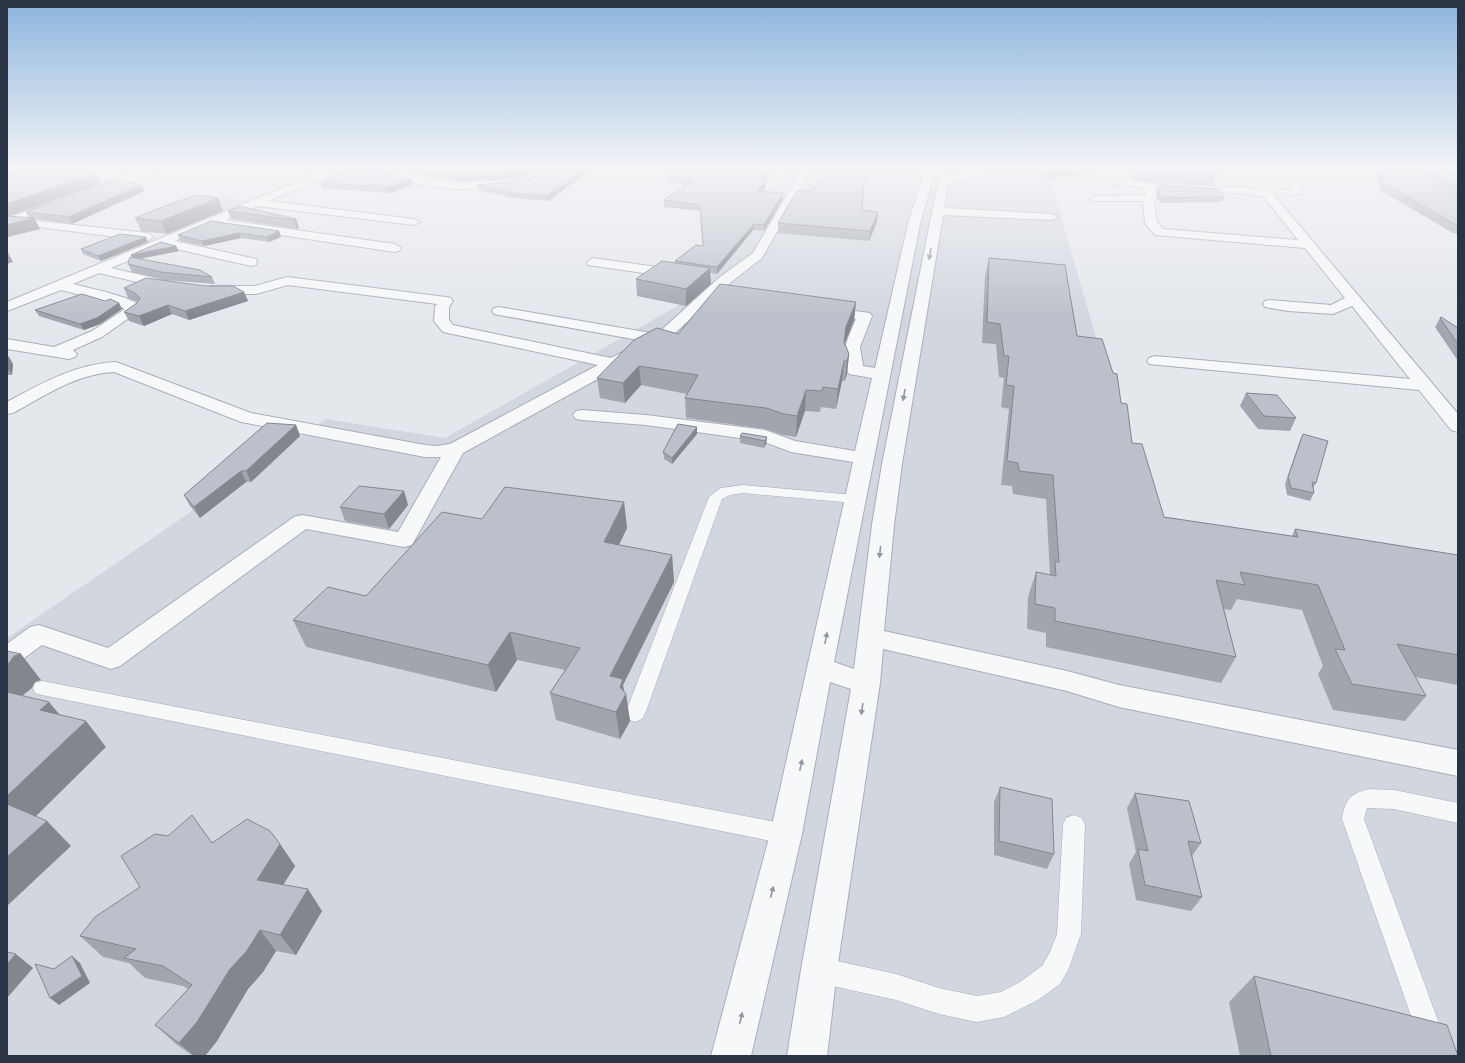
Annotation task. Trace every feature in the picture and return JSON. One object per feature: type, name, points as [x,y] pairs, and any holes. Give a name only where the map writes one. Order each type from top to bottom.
[{"type":"street","points":[[7,307],[217,219]]},
{"type":"street","points":[[386,219],[414,222]]},
{"type":"street","points":[[7,409],[70,376],[98,368],[116,367],[247,418],[425,451],[436,452],[455,449],[660,339],[725,280],[758,255],[779,219]]},
{"type":"street","points":[[930,220],[987,219]]},
{"type":"street","points":[[1151,219],[1151,223],[1174,246]]},
{"type":"street","points":[[1286,219],[1458,426]]},
{"type":"street","points":[[807,1056],[819,970],[866,683],[883,525],[930,220]]},
{"type":"street","points":[[731,1056],[786,834],[883,367],[930,220]]},
{"type":"street","points":[[9,221],[164,241],[251,262]]},
{"type":"street","points":[[211,221],[395,248]]},
{"type":"street","points":[[1159,232],[1307,244]]},
{"type":"street","points":[[593,262],[694,276]]},
{"type":"street","points":[[97,269],[164,285],[191,288],[256,290],[287,281],[446,301],[442,307],[441,321],[448,329],[613,363]]},
{"type":"street","points":[[710,278],[725,280]]},
{"type":"street","points":[[55,352],[97,334],[136,308],[118,300],[59,285]]},
{"type":"street","points":[[1270,304],[1288,307],[1333,310],[1353,300]]},
{"type":"street","points":[[811,309],[865,316],[852,348],[855,370],[909,364]]},
{"type":"street","points":[[499,311],[660,339]]},
{"type":"street","points":[[7,344],[92,358],[99,362],[98,368]]},
{"type":"street","points":[[1155,361],[1423,385]]},
{"type":"street","points":[[582,415],[646,420],[718,431],[765,436],[791,446],[864,458]]},
{"type":"street","points":[[7,657],[39,634],[111,659],[302,522],[404,540],[455,449]]},
{"type":"street","points":[[853,507],[883,525]]},
{"type":"street","points":[[871,637],[1067,681],[1119,696],[1458,764]]},
{"type":"street","points":[[820,668],[866,683]]},
{"type":"lane","points":[[635,714],[716,497],[726,491],[744,489],[853,507]]},
{"type":"lane","points":[[42,688],[786,834]]},
{"type":"lane","points":[[1438,1056],[1353,819],[1354,810],[1361,801],[1376,797],[1458,813]]},
{"type":"lane","points":[[819,970],[896,987],[939,1001],[977,1009],[1004,1004],[1029,991],[1051,974],[1060,959],[1069,934],[1074,825]]},
{"type":"shaded area","points":[[753,219],[1061,219],[1157,546],[1458,582],[1458,1056],[7,1056],[7,638],[326,419],[445,438],[697,295]]},
{"type":"building","points":[[7,219],[32,219],[7,225]]},
{"type":"building","points":[[140,219],[167,219],[161,221]]},
{"type":"building","points":[[701,219],[768,219],[764,225],[754,224],[717,267],[675,261],[696,245],[703,246]]},
{"type":"building","points":[[781,219],[875,219],[870,231],[778,223]]},
{"type":"building","points":[[1445,219],[1458,219],[1458,226]]},
{"type":"building","points":[[211,221],[279,231],[267,237],[239,233],[202,241],[178,235]]},
{"type":"building","points":[[120,234],[146,237],[98,256],[81,249]]},
{"type":"building","points":[[161,242],[176,246],[131,255]]},
{"type":"building","points":[[130,257],[200,270],[212,277],[161,272],[128,264]]},
{"type":"building","points":[[989,258],[1065,265],[1077,336],[1102,339],[1113,373],[1117,374],[1121,403],[1127,404],[1132,443],[1142,444],[1164,517],[1298,537],[1295,529],[1458,555],[1458,655],[1397,644],[1426,696],[1352,684],[1335,649],[1345,650],[1318,585],[1240,572],[1245,585],[1216,580],[1236,657],[1055,621],[1055,608],[1035,604],[1036,572],[1056,576],[1055,562],[1059,562],[1053,475],[1019,471],[1018,463],[1007,461],[1014,386],[1006,385],[1009,356],[1004,356],[1000,324],[987,322]]},
{"type":"building","points":[[662,261],[710,268],[686,289],[636,279]]},
{"type":"building","points":[[146,278],[205,286],[233,286],[244,292],[185,311],[168,305],[139,316],[124,312],[137,303],[140,298],[135,293],[124,288]]},
{"type":"building","points":[[720,284],[856,302],[846,327],[844,342],[849,354],[847,361],[844,361],[838,389],[823,387],[822,391],[806,390],[797,416],[784,414],[766,408],[685,398],[698,375],[639,366],[623,383],[597,378],[634,340],[657,328],[678,334]]},
{"type":"building","points":[[82,294],[105,301],[110,299],[119,303],[97,318],[80,324],[35,310]]},
{"type":"building","points":[[1441,317],[1458,328],[1458,344],[1440,318]]},
{"type":"building","points":[[7,357],[9,357],[8,369],[7,369]]},
{"type":"building","points":[[1246,393],[1277,395],[1296,418],[1264,416]]},
{"type":"building","points":[[267,423],[296,425],[246,471],[241,471],[194,507],[184,495]]},
{"type":"building","points":[[678,424],[697,427],[672,458],[663,452]]},
{"type":"building","points":[[742,433],[767,437],[765,441],[740,436]]},
{"type":"building","points":[[1303,434],[1328,441],[1316,483],[1312,482],[1314,493],[1291,488],[1288,477]]},
{"type":"building","points":[[359,486],[404,491],[384,514],[340,507]]},
{"type":"building","points":[[505,487],[624,502],[604,542],[672,555],[610,676],[623,679],[620,687],[626,694],[616,712],[550,693],[580,648],[510,632],[488,665],[293,620],[328,587],[366,596],[442,512],[482,519]]},
{"type":"building","points":[[7,651],[21,654],[14,656],[7,665]]},
{"type":"building","points":[[7,692],[49,702],[40,710],[86,721],[7,796]]},
{"type":"building","points":[[1000,787],[1052,799],[1054,854],[999,841]]},
{"type":"building","points":[[1135,793],[1189,801],[1201,843],[1188,841],[1202,897],[1145,885],[1138,849],[1148,851]]},
{"type":"building","points":[[7,804],[47,821],[7,857]]},
{"type":"building","points":[[192,815],[212,843],[247,819],[270,831],[280,844],[257,880],[308,889],[280,935],[260,930],[246,952],[230,969],[197,1022],[179,1043],[155,1025],[192,985],[163,966],[124,958],[136,949],[80,936],[95,917],[140,887],[121,856],[155,834],[168,836]]},
{"type":"building","points":[[7,952],[16,954],[7,964]]},
{"type":"building","points":[[72,956],[82,976],[50,998],[35,964],[54,969]]},
{"type":"building","points":[[1254,976],[1447,1025],[1458,1056],[1271,1056]]}]
